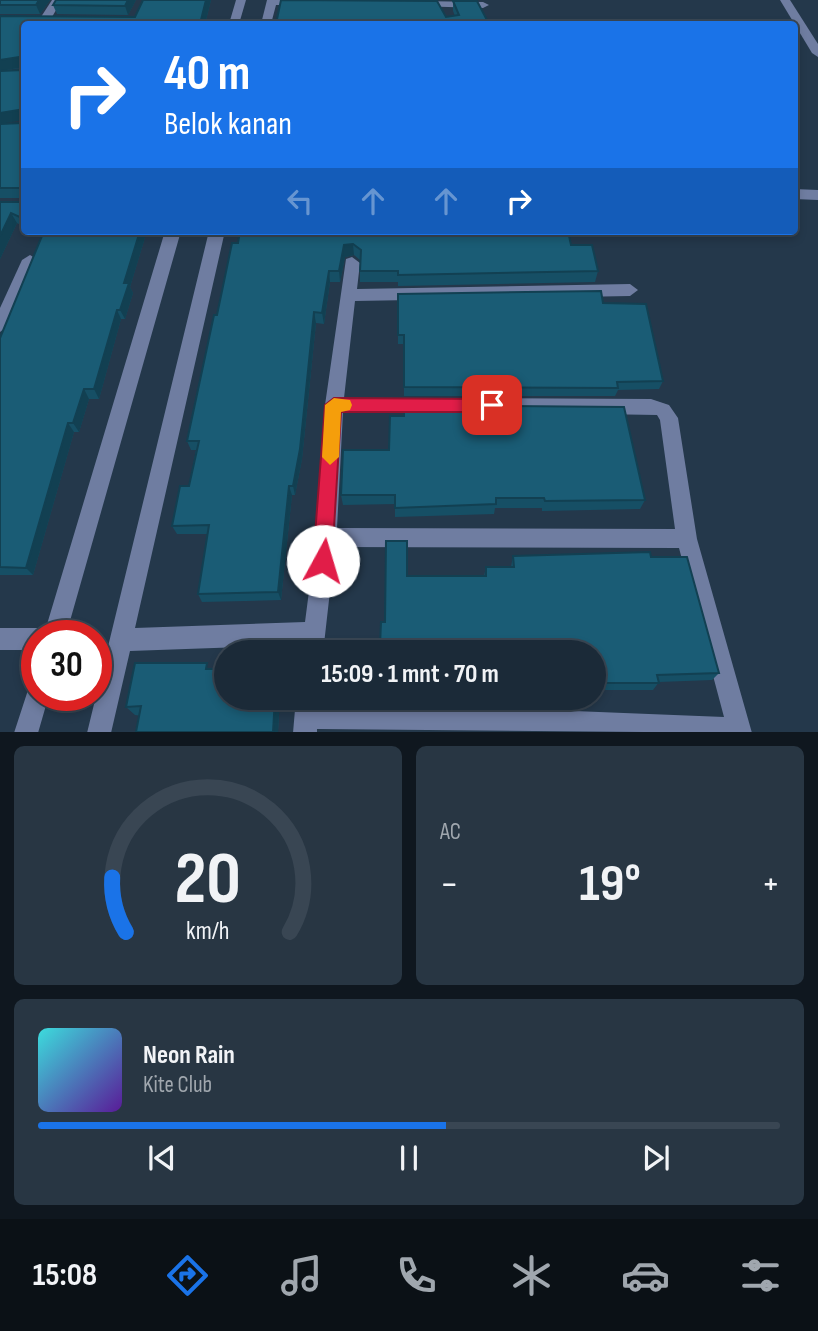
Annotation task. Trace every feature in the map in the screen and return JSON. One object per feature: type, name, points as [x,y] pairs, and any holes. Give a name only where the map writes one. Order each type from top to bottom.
[{"type":"street","points":[[46,20],[57,0]]},
{"type":"street","points":[[235,21],[241,0]]},
{"type":"street","points":[[785,0],[818,52]]},
{"type":"street","points":[[267,21],[272,1],[313,2]]},
{"type":"street","points":[[404,4],[445,9],[483,5]]},
{"type":"street","points":[[798,194],[818,195]]},
{"type":"street","points":[[59,620],[172,235]]},
{"type":"street","points":[[99,732],[217,235]]},
{"type":"street","points":[[0,326],[5,304],[30,260]]},
{"type":"street","points":[[313,640],[326,537],[334,405],[352,263]]},
{"type":"street","points":[[349,295],[630,290]]},
{"type":"street","points":[[307,716],[524,720],[739,731],[687,539],[669,418],[663,410],[651,406],[334,405]]},
{"type":"street","points":[[326,537],[687,539]]},
{"type":"street","points":[[0,639],[21,639]]},
{"type":"street","points":[[120,640],[214,641]]},
{"type":"street","points":[[26,732],[32,711]]},
{"type":"building","points":[[0,0],[39,0],[36,5],[0,5]]},
{"type":"building","points":[[56,0],[128,0],[125,6],[53,5]]},
{"type":"building","points":[[143,0],[206,0],[201,21],[21,21],[21,64],[20,57],[0,60],[0,16],[135,17]]},
{"type":"building","points":[[281,0],[437,1],[446,17],[459,15],[453,1],[477,1],[487,21],[277,21]]},
{"type":"building","points":[[21,70],[21,123],[19,110],[0,113],[0,71]]},
{"type":"building","points":[[21,123],[21,188],[0,188],[0,124]]},
{"type":"building","points":[[0,202],[21,202],[21,218],[11,213],[0,236]]},
{"type":"building","points":[[42,235],[139,235],[124,283],[129,283],[120,310],[117,310],[94,389],[84,389],[73,423],[68,423],[26,568],[0,567],[0,338]]},
{"type":"building","points":[[239,235],[569,235],[571,245],[592,245],[598,271],[398,275],[398,271],[360,271],[361,250],[353,244],[344,245],[339,271],[329,271],[322,313],[314,312],[300,449],[293,486],[289,486],[278,592],[198,594],[209,525],[172,526],[180,486],[189,486],[199,441],[187,441],[232,243],[238,243]]},
{"type":"building","points":[[601,291],[603,303],[646,304],[663,381],[617,382],[618,388],[404,387],[404,335],[398,335],[398,294]]},
{"type":"building","points":[[404,405],[624,407],[645,500],[545,501],[544,498],[496,498],[496,504],[395,508],[395,495],[341,495],[343,450],[389,450],[390,416],[404,416]]},
{"type":"building","points":[[386,541],[407,541],[407,576],[486,576],[486,567],[514,567],[513,556],[650,552],[651,557],[687,557],[719,673],[657,675],[659,683],[606,683],[606,640],[380,640],[381,622],[385,622]]},
{"type":"building","points":[[135,663],[207,663],[206,669],[214,669],[214,710],[274,710],[273,732],[136,732],[141,706],[126,707]]},
{"type":"slow traffic","points":[[330,457],[334,405],[344,405]]},
{"type":"route","points":[[323,561],[334,405],[492,405]]}]
